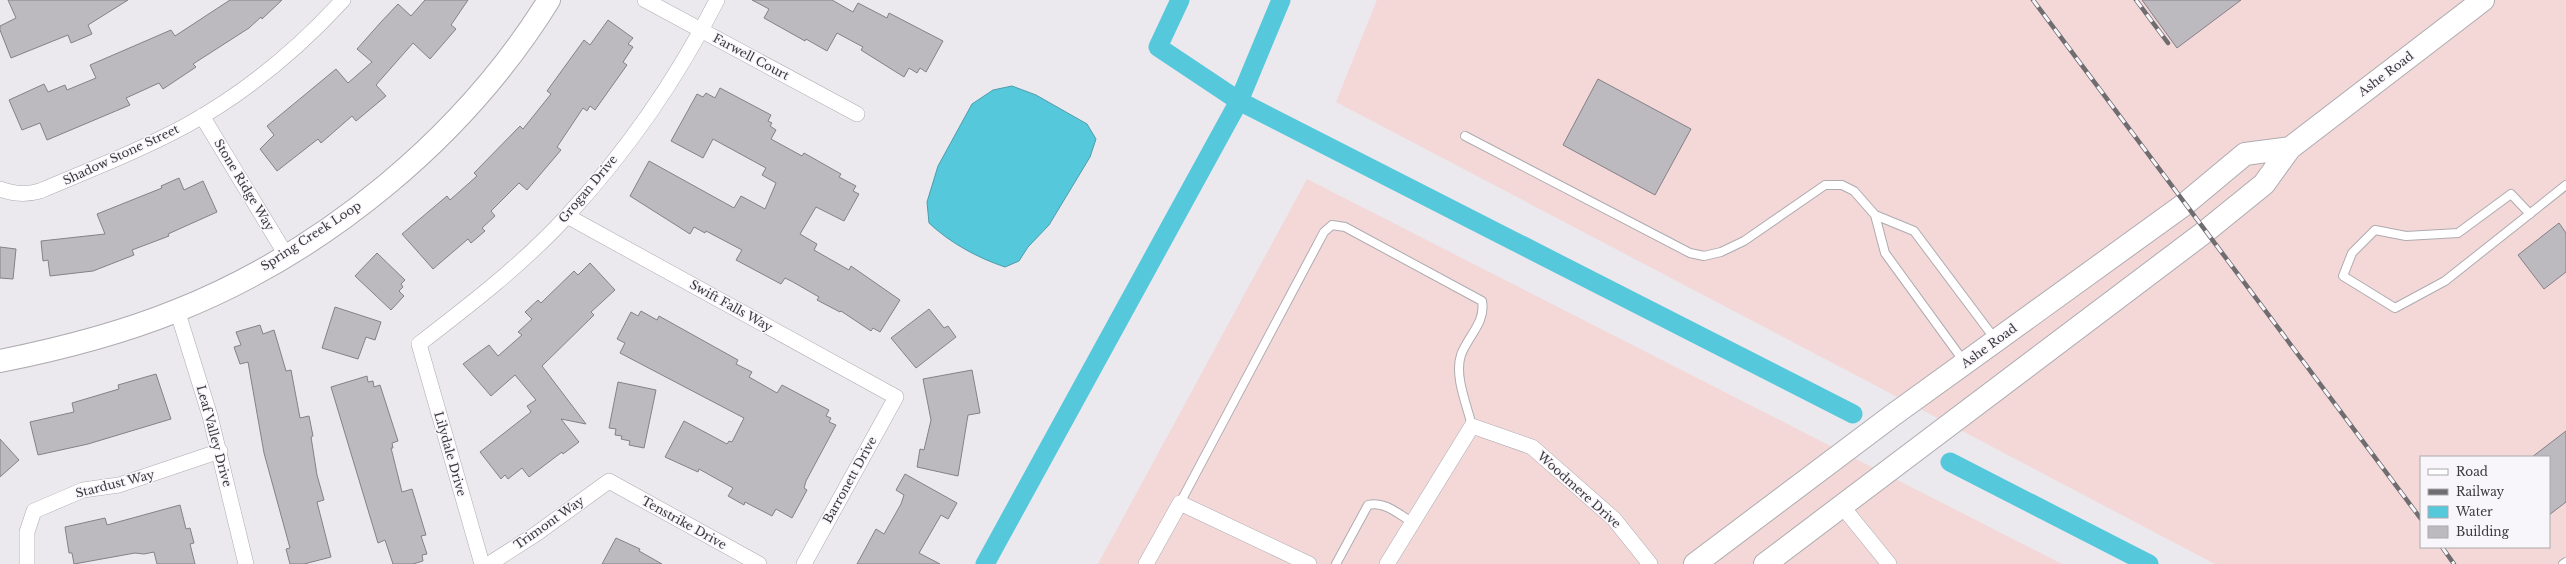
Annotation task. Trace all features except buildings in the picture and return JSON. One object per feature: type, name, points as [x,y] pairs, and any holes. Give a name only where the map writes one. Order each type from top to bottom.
[{"type":"street","name":"Shadow Stone Street","points":[[0,189],[14,194],[27,195],[40,191],[136,151],[202,116],[250,84],[294,49],[343,0]]},
{"type":"street","name":"Spring Creek Loop","points":[[0,361],[104,336],[177,310],[236,283],[286,255],[374,194],[422,152],[462,112],[509,57],[549,0]]},
{"type":"street","name":"Farwell Court","points":[[645,0],[857,114]]},
{"type":"street","name":"Grogan Drive","points":[[419,344],[489,289],[567,216],[598,180],[647,115],[701,30],[717,0]]},
{"type":"street","name":"Ashe Road","points":[[1765,564],[1934,437],[2264,184],[2290,148],[2483,0]]},
{"type":"street","name":"Stone Ridge Way","points":[[202,116],[286,255]]},
{"type":"street","name":"Ashe Road","points":[[1695,564],[1893,415],[2185,204],[2245,154],[2290,148]]},
{"type":"street","name":"Swift Falls Way","points":[[567,216],[896,397]]},
{"type":"street","name":"Leaf Valley Drive","points":[[177,310],[220,451],[246,564]]},
{"type":"street","name":"Lilydale Drive","points":[[419,344],[482,564]]},
{"type":"street","name":"Barronett Drive","points":[[804,564],[896,397]]},
{"type":"street","points":[[1387,564],[1472,426]]},
{"type":"street","name":"Woodmere Drive","points":[[1472,426],[1532,447],[1614,519],[1650,564]]},
{"type":"street","name":"Stardust Way","points":[[27,564],[27,532],[34,511],[83,490],[119,485],[220,451]]},
{"type":"street","name":"Trimont Way","points":[[489,564],[536,534],[609,481]]},
{"type":"street","name":"Tenstrike Drive","points":[[609,481],[759,564]]},
{"type":"street","points":[[1146,564],[1180,503],[1308,564]]},
{"type":"street","points":[[1842,506],[1889,564]]},
{"type":"lane","points":[[1465,136],[1690,253],[1704,256],[1721,252],[1744,241],[1825,185],[1842,186],[1854,191],[1875,216],[1885,253],[1965,364]]},
{"type":"lane","points":[[2530,214],[2511,194],[2458,233],[2406,236],[2375,230],[2352,253],[2343,276],[2395,308],[2444,281],[2530,214],[2566,185]]},
{"type":"lane","points":[[1875,216],[1914,231],[1997,341]]},
{"type":"lane","points":[[1180,503],[1324,232],[1332,225],[1346,227],[1482,301],[1482,317],[1461,356],[1460,373],[1472,426]]},
{"type":"lane","points":[[1336,564],[1368,505],[1377,503],[1387,507],[1412,522]]},
{"type":"shaded area","points":[[1377,0],[2566,0],[2566,564],[2215,564],[1336,102]]},
{"type":"shaded area","points":[[1307,179],[2062,564],[1098,564]]},
{"type":"water","points":[[1012,86],[1036,95],[1087,124],[1096,139],[1090,157],[1049,225],[1028,247],[1019,261],[1005,267],[965,249],[937,230],[929,223],[927,202],[938,166],[972,104],[993,90]]},
{"type":"waterway","points":[[1180,0],[1158,47],[1239,101],[1853,414]]},
{"type":"waterway","points":[[985,564],[1239,101],[1281,0]]},
{"type":"waterway","points":[[1950,462],[2149,564]]},
{"type":"railway","points":[[2033,0],[2420,518]]},
{"type":"railway","points":[[2136,0],[2168,43]]},
{"type":"railway","points":[[2443,548],[2454,564]]}]
